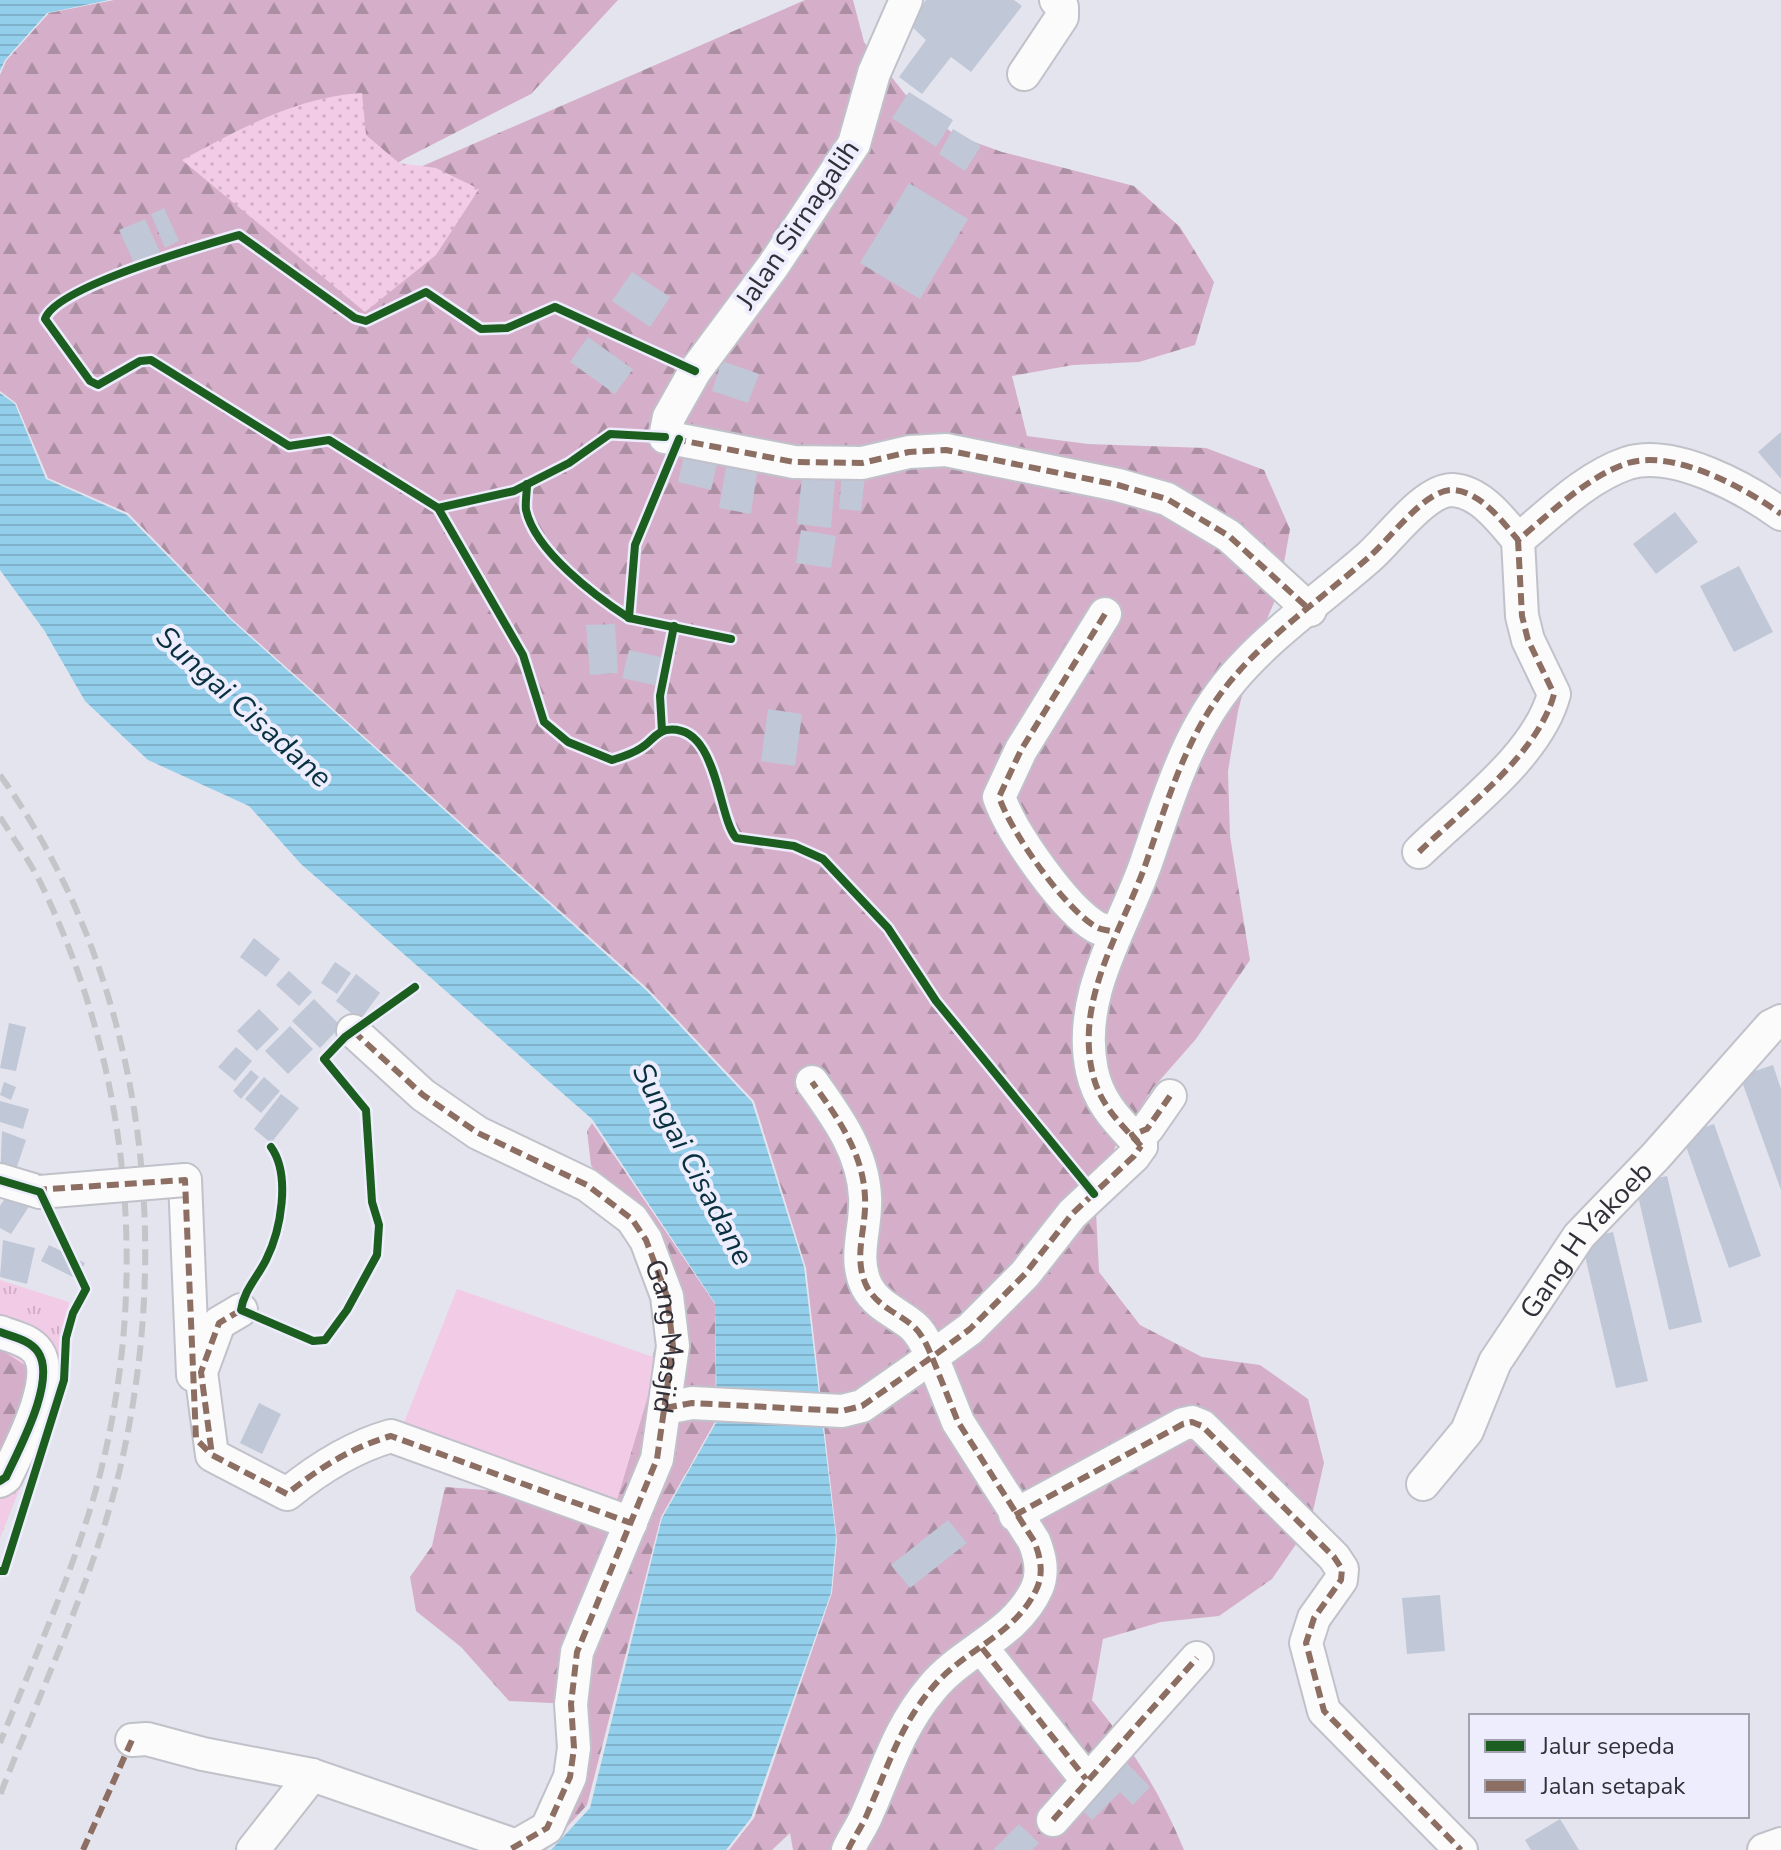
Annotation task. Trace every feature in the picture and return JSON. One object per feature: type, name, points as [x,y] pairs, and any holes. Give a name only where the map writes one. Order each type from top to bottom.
[{"type":"street","name":"Jalan Sirnagalih","points":[[906,0],[874,73],[854,144],[773,266],[695,371],[669,417],[665,437],[794,462],[862,463],[909,452],[946,450],[1118,485],[1167,499],[1229,536],[1310,610]]},
{"type":"street","points":[[1024,74],[1062,17],[1062,7],[1056,0]]},
{"type":"street","points":[[1518,540],[1572,495],[1630,463],[1650,462],[1703,471],[1738,486],[1781,514]]},
{"type":"street","points":[[1141,1146],[1102,1104],[1091,1069],[1088,1019],[1114,932],[1145,864],[1156,825],[1197,727],[1234,677],[1274,638],[1310,610],[1434,495],[1450,490],[1470,494],[1518,540],[1522,616],[1528,640],[1554,694],[1549,714],[1507,767],[1419,852]]},
{"type":"street","points":[[1105,614],[1021,750],[999,797],[1023,841],[1072,906],[1097,928],[1114,932]]},
{"type":"street","name":"Gang H Yakoeb","points":[[1423,1484],[1467,1431],[1495,1362],[1579,1236],[1655,1157],[1771,1026],[1781,1021]]},
{"type":"street","name":"Gang Masjid","points":[[353,1031],[423,1095],[478,1133],[587,1185],[632,1219],[646,1240],[667,1296],[678,1406],[577,1652],[571,1704],[572,1762],[560,1806],[547,1828],[511,1848]]},
{"type":"street","points":[[812,1082],[846,1133],[862,1173],[865,1199],[858,1263],[868,1289],[882,1305],[913,1326],[932,1357],[958,1422],[1034,1541],[1042,1560],[1039,1585],[1023,1612],[982,1648],[956,1662],[931,1689],[901,1733],[867,1815],[848,1850]]},
{"type":"street","points":[[1141,1146],[1132,1135],[1147,1129],[1170,1096]]},
{"type":"street","points":[[678,1406],[842,1411],[862,1406],[970,1329],[1025,1274],[1072,1214],[1141,1146]]},
{"type":"street","points":[[0,1180],[40,1192],[185,1180],[196,1439],[212,1455],[287,1494],[314,1472],[367,1443],[391,1436],[631,1523]]},
{"type":"street","points":[[212,1455],[201,1372],[219,1323],[241,1310]]},
{"type":"street","points":[[0,1332],[29,1343],[37,1350],[44,1363],[44,1380],[29,1430],[6,1477],[0,1481]]},
{"type":"street","points":[[1015,1515],[1183,1424],[1192,1422],[1202,1426],[1342,1569],[1341,1580],[1314,1618],[1306,1643],[1324,1711],[1461,1850]]},
{"type":"street","points":[[982,1648],[1086,1779]]},
{"type":"street","points":[[1053,1820],[1086,1779],[1197,1658]]},
{"type":"street","points":[[132,1740],[147,1739],[203,1754],[312,1775],[511,1848]]},
{"type":"street","points":[[253,1850],[312,1775]]},
{"type":"street","points":[[1764,1850],[1781,1844]]},
{"type":"green space","points":[[114,0],[618,0],[531,94],[404,159],[391,168],[388,181],[805,0],[853,0],[864,42],[905,94],[955,135],[1002,152],[1134,186],[1180,227],[1214,282],[1195,345],[1139,362],[1073,365],[1012,376],[1027,436],[1088,444],[1206,448],[1264,470],[1290,529],[1279,591],[1255,647],[1238,711],[1228,771],[1230,836],[1250,960],[1196,1039],[1153,1088],[1115,1147],[1096,1211],[1099,1272],[1140,1325],[1202,1357],[1260,1365],[1308,1399],[1324,1463],[1310,1524],[1272,1579],[1219,1616],[1161,1622],[1103,1639],[1092,1700],[1144,1771],[1184,1850],[793,1850],[790,1833],[772,1850],[729,1850],[754,1818],[832,1593],[837,1540],[806,1268],[754,1101],[648,989],[232,619],[128,513],[48,478],[16,403],[0,391],[0,75],[6,61],[49,13]]},
{"type":"green space","points":[[362,93],[366,135],[399,163],[436,168],[479,189],[436,255],[365,312],[182,160],[269,116],[314,101]]},
{"type":"green space","points":[[592,1123],[715,1304],[716,1420],[661,1517],[587,1805],[546,1850],[511,1850],[547,1828],[571,1704],[509,1701],[461,1647],[416,1611],[410,1577],[432,1546],[445,1487],[513,1492],[649,1370],[669,1294],[591,1165],[587,1131]]},
{"type":"green space","points":[[0,1280],[69,1302],[67,1371],[0,1538]]},
{"type":"green space","points":[[457,1289],[659,1359],[615,1507],[403,1425]]},
{"type":"green space","points":[[0,1349],[34,1371],[0,1471]]},
{"type":"water","points":[[0,0],[109,0],[47,13],[5,60],[0,71]]},
{"type":"water","name":"Sungai Cisadane","points":[[0,393],[15,404],[46,479],[127,515],[231,620],[647,991],[752,1102],[804,1267],[836,1538],[831,1593],[751,1818],[726,1850],[551,1850],[590,1808],[662,1518],[717,1421],[715,1303],[592,1119],[301,864],[249,806],[148,760],[85,701],[44,630],[0,570]]},
{"type":"building","points":[[926,0],[1014,0],[1022,6],[971,72],[951,57],[922,94],[899,77],[926,40],[908,23]]},
{"type":"building","points":[[909,92],[953,120],[936,147],[892,118]]},
{"type":"building","points":[[953,129],[981,146],[965,171],[939,154]]},
{"type":"building","points":[[909,183],[968,219],[920,299],[860,263]]},
{"type":"building","points":[[164,208],[179,241],[165,248],[151,214]]},
{"type":"building","points":[[145,219],[160,252],[134,263],[119,230]]},
{"type":"building","points":[[632,272],[670,297],[650,327],[612,301]]},
{"type":"building","points":[[588,337],[633,369],[615,394],[570,362]]},
{"type":"building","points":[[722,361],[759,374],[748,403],[712,391]]},
{"type":"building","points":[[1781,432],[1781,479],[1758,452]]},
{"type":"building","points":[[686,447],[719,455],[711,490],[678,482]]},
{"type":"building","points":[[726,467],[757,472],[751,514],[719,508]]},
{"type":"building","points":[[842,474],[865,476],[861,511],[839,509]]},
{"type":"building","points":[[802,477],[835,481],[831,528],[797,524]]},
{"type":"building","points":[[1675,512],[1698,542],[1656,574],[1633,544]]},
{"type":"building","points":[[801,530],[836,536],[831,568],[796,563]]},
{"type":"building","points":[[1739,566],[1773,632],[1734,652],[1700,586]]},
{"type":"building","points":[[615,624],[618,673],[590,675],[586,625]]},
{"type":"building","points":[[629,650],[665,658],[658,686],[622,678]]},
{"type":"building","points":[[768,709],[802,714],[795,766],[761,761]]},
{"type":"building","points":[[254,938],[280,959],[266,977],[240,957]]},
{"type":"building","points":[[335,962],[351,973],[337,994],[321,983]]},
{"type":"building","points":[[289,971],[312,992],[299,1006],[276,985]]},
{"type":"building","points":[[356,974],[380,993],[360,1020],[336,1001]]},
{"type":"building","points":[[314,999],[341,1026],[320,1048],[292,1021]]},
{"type":"building","points":[[259,1009],[279,1029],[257,1051],[237,1031]]},
{"type":"building","points":[[9,1023],[26,1027],[16,1071],[0,1068]]},
{"type":"building","points":[[290,1026],[313,1049],[288,1074],[265,1051]]},
{"type":"building","points":[[236,1047],[252,1061],[235,1081],[218,1067]]},
{"type":"building","points":[[1773,1065],[1781,1089],[1781,1190],[1740,1076]]},
{"type":"building","points":[[251,1070],[259,1077],[241,1099],[233,1091]]},
{"type":"building","points":[[264,1077],[280,1091],[261,1113],[245,1099]]},
{"type":"building","points":[[4,1082],[16,1087],[11,1100],[0,1095]]},
{"type":"building","points":[[281,1094],[299,1108],[271,1143],[254,1129]]},
{"type":"building","points":[[0,1101],[29,1109],[23,1129],[0,1122]]},
{"type":"building","points":[[1714,1124],[1761,1256],[1729,1268],[1682,1135]]},
{"type":"building","points":[[2,1131],[26,1140],[10,1187],[0,1184]]},
{"type":"building","points":[[1667,1176],[1702,1322],[1669,1330],[1635,1183]]},
{"type":"building","points":[[9,1192],[30,1205],[11,1234],[0,1228],[0,1206]]},
{"type":"building","points":[[1613,1232],[1648,1381],[1616,1388],[1581,1239]]},
{"type":"building","points":[[3,1240],[35,1248],[27,1284],[0,1277]]},
{"type":"building","points":[[49,1245],[85,1263],[77,1279],[41,1261]]},
{"type":"building","points":[[259,1403],[281,1414],[262,1454],[240,1443]]},
{"type":"building","points":[[948,1520],[967,1543],[910,1588],[891,1565]]},
{"type":"building","points":[[1440,1595],[1445,1651],[1407,1654],[1402,1598]]},
{"type":"building","points":[[1122,1758],[1150,1787],[1133,1805],[1120,1792],[1092,1820],[1076,1804]]},
{"type":"building","points":[[1560,1819],[1579,1850],[1531,1850],[1525,1840]]},
{"type":"building","points":[[1019,1824],[1039,1843],[1032,1850],[993,1850]]},
{"type":"railway","points":[[0,775],[49,854],[88,939],[117,1027],[136,1118],[144,1211],[144,1305],[134,1398],[115,1489],[77,1605],[0,1795]]},
{"type":"railway","points":[[0,817],[44,890],[73,960],[96,1032],[113,1106],[123,1181],[127,1256],[124,1332],[114,1408],[98,1482],[65,1581],[0,1743]]},
{"type":"marked path","points":[[674,439],[794,462],[862,463],[909,452],[946,450],[1118,485],[1167,499],[1229,536],[1310,610]]},
{"type":"marked path","points":[[1141,1146],[1111,1112],[1095,1083],[1089,1043],[1090,1016],[1104,964],[1191,743],[1217,699],[1248,662],[1281,630],[1369,557],[1408,516],[1442,492],[1453,490],[1473,496],[1490,509],[1518,540],[1598,477],[1628,463],[1666,461],[1729,483],[1781,514]]},
{"type":"marked path","points":[[1419,852],[1516,759],[1545,717],[1554,694],[1528,640],[1522,616],[1518,540]]},
{"type":"marked path","points":[[1105,614],[1021,750],[999,797],[1015,829],[1054,887],[1083,917],[1098,928],[1114,932]]},
{"type":"marked path","points":[[353,1031],[423,1095],[478,1133],[587,1185],[632,1219],[646,1240],[667,1296],[673,1346],[657,1459],[577,1652],[571,1704],[574,1748],[570,1777],[547,1828],[509,1850]]},
{"type":"marked path","points":[[665,1408],[692,1403],[842,1411],[862,1406],[932,1357],[916,1329],[882,1304],[867,1287],[860,1254],[865,1197],[859,1165],[839,1122],[812,1082]]},
{"type":"marked path","points":[[1138,1142],[1132,1135],[1147,1129],[1170,1096]]},
{"type":"marked path","points":[[848,1850],[866,1817],[888,1763],[921,1703],[945,1675],[1016,1618],[1028,1604],[1040,1576],[1034,1541],[958,1422],[932,1357],[970,1329],[1025,1274],[1072,1214],[1141,1146]]},
{"type":"marked path","points":[[35,1190],[185,1180],[196,1439],[212,1455]]},
{"type":"marked path","points":[[241,1310],[219,1323],[201,1372],[212,1455],[287,1494],[336,1459],[391,1436],[631,1523]]},
{"type":"marked path","points":[[1015,1515],[1183,1424],[1192,1422],[1202,1426],[1334,1557],[1342,1569],[1341,1580],[1314,1618],[1306,1643],[1324,1711],[1461,1850]]},
{"type":"marked path","points":[[982,1648],[1086,1779]]},
{"type":"marked path","points":[[1053,1820],[1197,1658]]},
{"type":"marked path","points":[[83,1850],[132,1740]]},
{"type":"cycle path","points":[[665,437],[610,434],[569,463],[514,491],[438,508],[329,440],[289,446],[151,360],[140,361],[98,385],[90,381],[45,319],[55,307],[102,281],[239,235],[355,318],[366,321],[426,292],[481,329],[507,328],[555,307],[695,371]]},
{"type":"cycle path","points":[[527,484],[526,510],[541,541],[568,571],[629,618],[635,545],[679,439]]},
{"type":"cycle path","points":[[438,508],[523,655],[544,722],[568,742],[612,760],[638,750],[666,730],[683,731],[696,740],[713,772],[736,838],[794,846],[823,859],[888,928],[936,1001],[1094,1194]]},
{"type":"cycle path","points":[[629,618],[731,639]]},
{"type":"cycle path","points":[[662,731],[660,696],[674,626]]},
{"type":"cycle path","points":[[271,1147],[281,1172],[282,1203],[271,1248],[248,1290],[241,1310],[313,1341],[325,1340],[347,1310],[377,1255],[379,1225],[372,1202],[366,1110],[324,1059],[345,1037],[415,987]]},
{"type":"cycle path","points":[[0,1180],[40,1192],[86,1289],[73,1313],[66,1338],[64,1380],[4,1571],[0,1571]]},
{"type":"cycle path","points":[[0,1332],[31,1345],[43,1364],[40,1396],[34,1414],[6,1477],[0,1481]]}]
